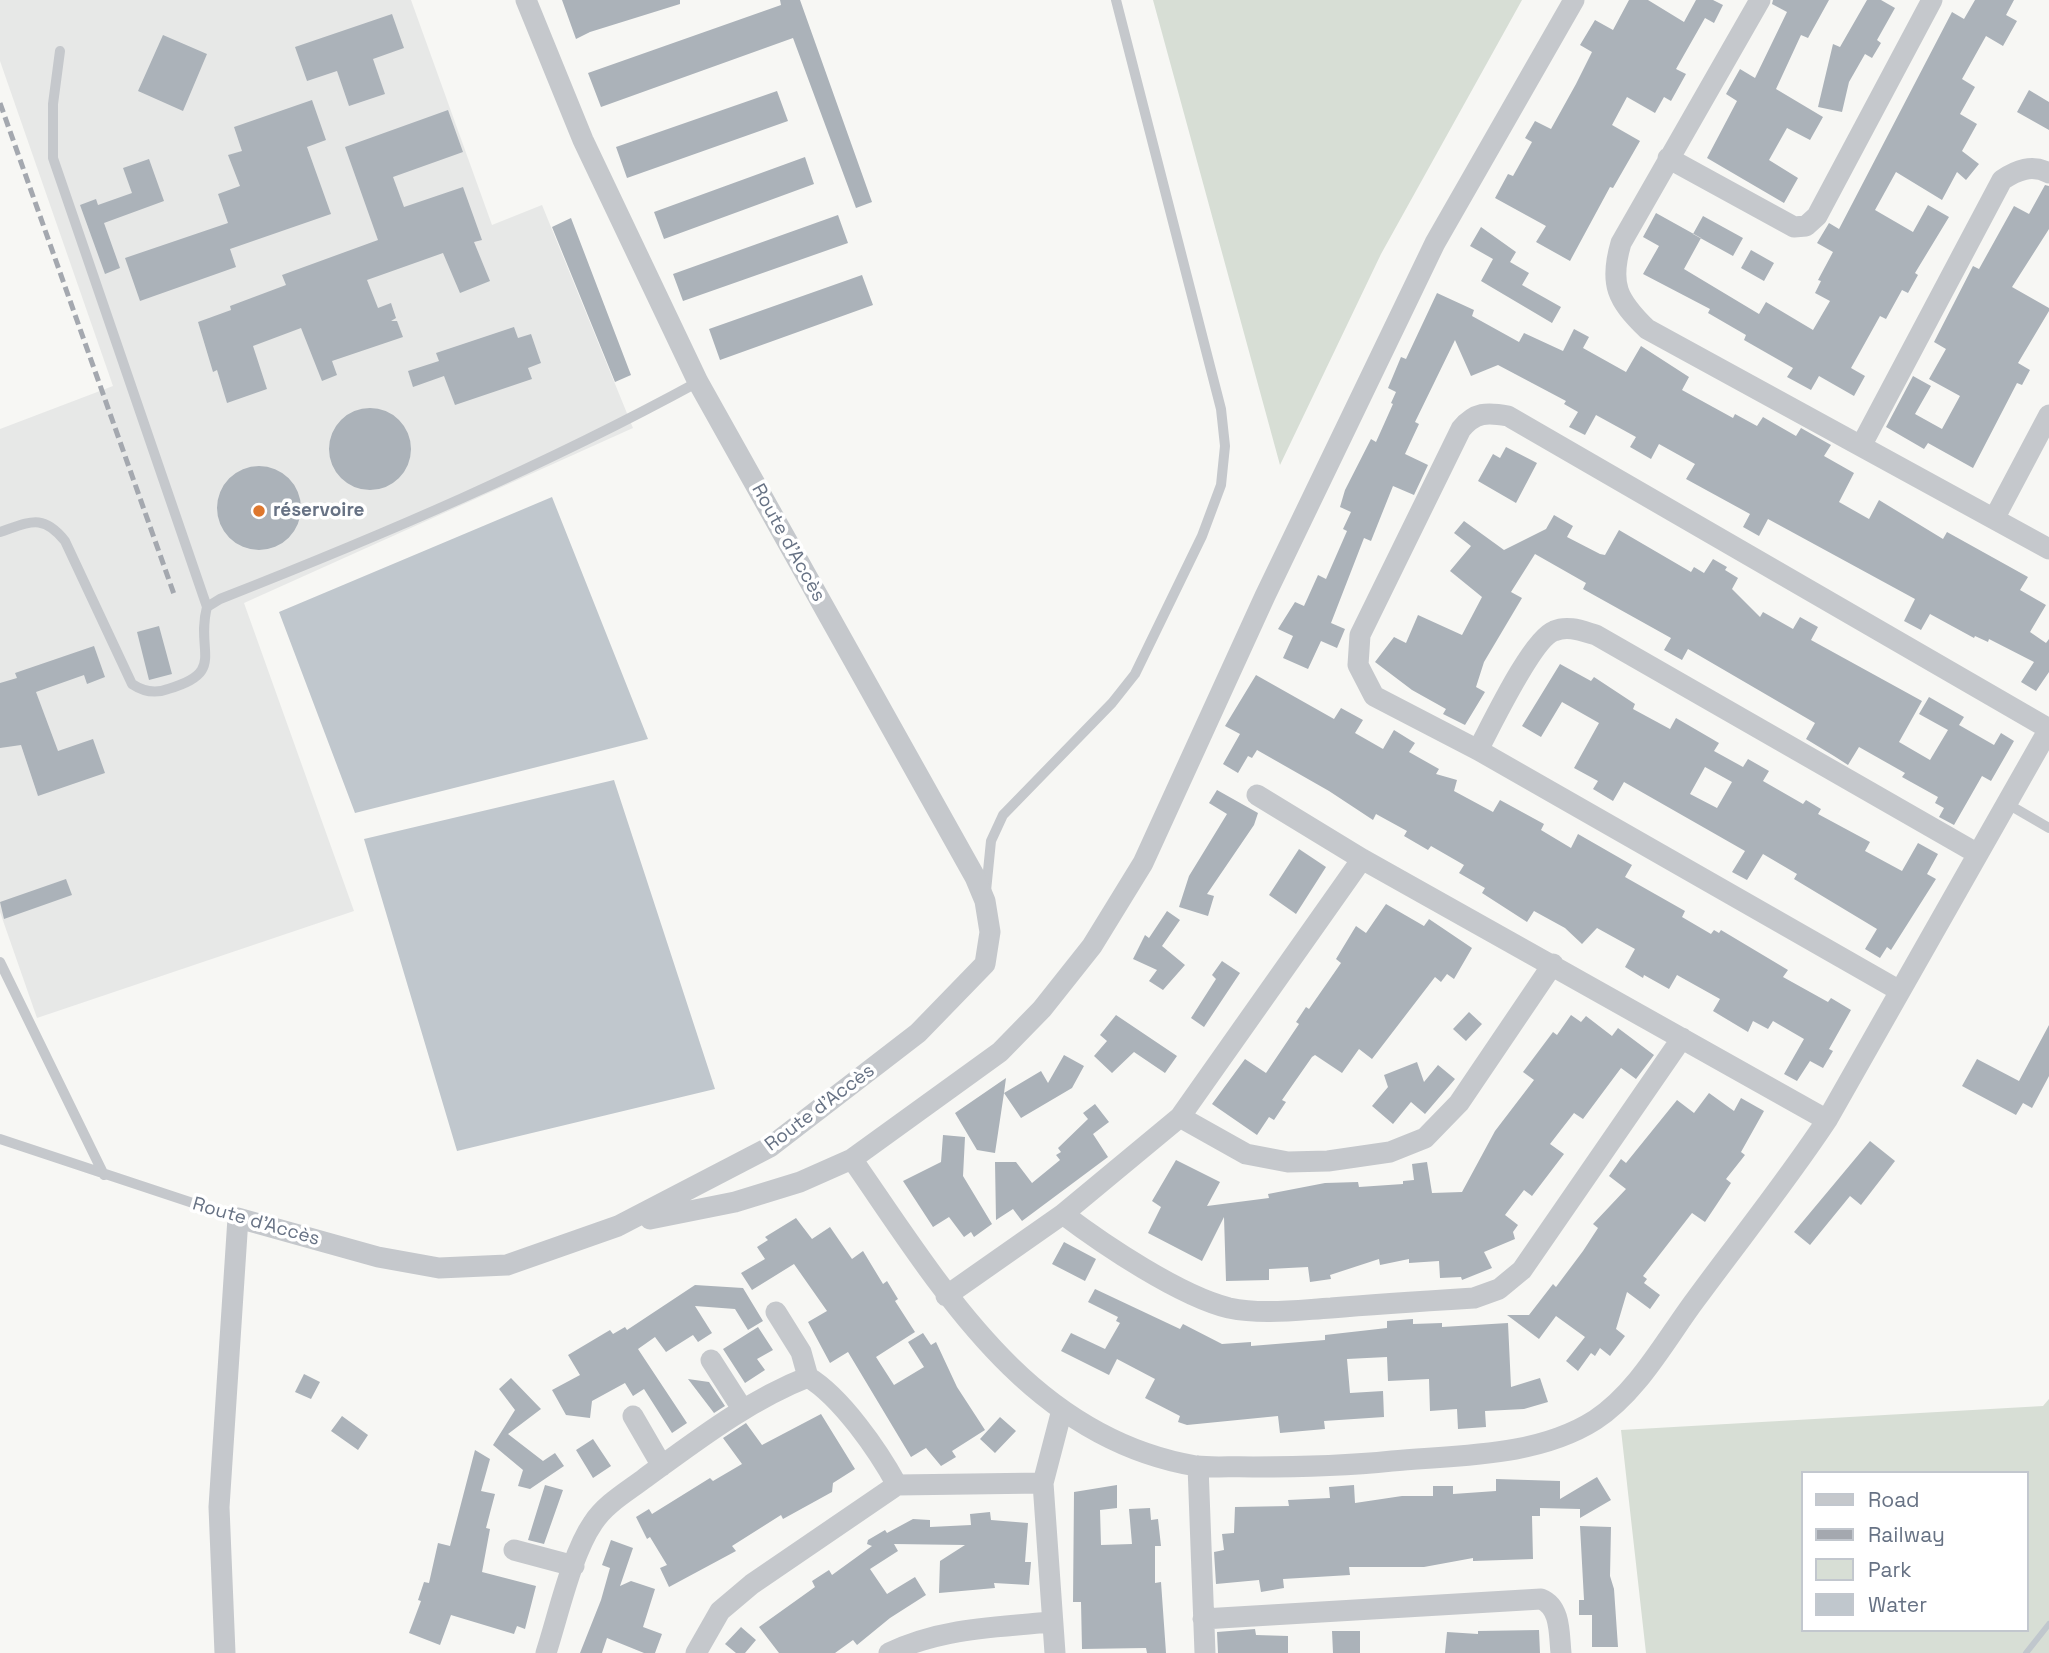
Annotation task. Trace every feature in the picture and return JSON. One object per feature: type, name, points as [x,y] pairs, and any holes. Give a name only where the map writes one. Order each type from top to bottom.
[{"type":"street","name":"Route d'Accès","points":[[237,1218],[378,1257],[439,1268],[507,1265],[618,1226],[770,1147],[918,1033],[985,964],[990,932],[985,901],[975,877],[698,382],[583,140],[526,0]]},
{"type":"street","points":[[618,1226],[735,1202],[800,1182],[852,1159],[1000,1052],[1042,1009],[1099,934],[1143,863],[1259,609],[1435,243],[1574,0]]},
{"type":"street","points":[[1760,0],[1621,243],[1613,270],[1618,292],[1627,310],[1647,329],[1995,517],[2049,549]]},
{"type":"street","points":[[1668,159],[1794,227],[1806,226],[1817,216],[1932,0]]},
{"type":"street","points":[[1861,446],[2002,180],[2017,169],[2042,169],[2049,173]]},
{"type":"street","points":[[852,1159],[946,1296],[1009,1369],[1062,1410],[1099,1432],[1158,1456],[1198,1466],[1330,1467],[1498,1451],[1545,1442],[1594,1420],[1631,1387],[1790,1175],[1827,1120],[2049,729],[1508,416],[1488,412],[1470,418],[1461,429],[1360,635],[1358,650],[1363,680],[1374,696],[1478,750],[1900,990]]},
{"type":"street","points":[[1995,517],[2049,415]]},
{"type":"street","points":[[1478,750],[1536,646],[1551,632],[1573,629],[1596,635],[1978,853]]},
{"type":"street","points":[[1257,795],[1362,859],[1827,1120]]},
{"type":"street","points":[[946,1296],[1063,1214],[1180,1117],[1362,859]]},
{"type":"street","points":[[1180,1117],[1246,1154],[1288,1162],[1328,1161],[1390,1152],[1425,1138],[1459,1103],[1553,964]]},
{"type":"street","points":[[1063,1214],[1102,1244],[1206,1301],[1231,1308],[1253,1311],[1297,1310],[1474,1298],[1499,1289],[1522,1270],[1682,1038]]},
{"type":"street","points":[[225,1653],[219,1507],[237,1218]]},
{"type":"street","points":[[776,1312],[801,1352],[807,1377],[825,1387],[886,1464],[897,1485]]},
{"type":"street","points":[[711,1360],[743,1410]]},
{"type":"street","points":[[546,1653],[574,1566],[593,1521],[613,1502],[743,1410],[807,1377]]},
{"type":"street","points":[[1055,1653],[1042,1483],[1062,1410]]},
{"type":"street","points":[[633,1416],[663,1466]]},
{"type":"street","points":[[1198,1466],[1205,1653]]},
{"type":"street","points":[[696,1653],[720,1611],[752,1584],[897,1485],[1042,1483]]},
{"type":"street","points":[[514,1550],[574,1566]]},
{"type":"street","points":[[1203,1619],[1541,1599],[1550,1602],[1555,1613],[1561,1653]]},
{"type":"street","points":[[889,1653],[918,1639],[954,1631],[1052,1622]]},
{"type":"lane","points":[[985,901],[991,841],[1003,815],[1112,703],[1135,674],[1202,536],[1221,485],[1225,446],[1221,409],[1116,0]]},
{"type":"lane","points":[[0,532],[42,521],[53,526],[65,541],[132,684],[143,691],[163,691],[184,685],[203,671],[206,664],[203,624],[207,607],[53,158],[53,104],[60,51]]},
{"type":"lane","points":[[207,607],[220,599],[434,512],[615,427],[698,382]]},
{"type":"lane","points":[[2006,803],[2049,828]]},
{"type":"lane","points":[[0,962],[104,1175]]},
{"type":"lane","name":"Route d'Accès","points":[[0,1139],[237,1218]]},
{"type":"shaded area","points":[[0,0],[411,0],[492,225],[542,205],[633,428],[244,603],[354,911],[37,1018],[0,912],[0,429],[113,386],[0,61]]},
{"type":"green space","points":[[1153,0],[1522,0],[1381,254],[1280,465]]},
{"type":"green space","points":[[2049,1399],[2049,1653],[1646,1653],[1621,1430],[2043,1406]]},
{"type":"water","points":[[552,497],[648,739],[355,813],[279,612]]},
{"type":"water","points":[[614,780],[715,1089],[457,1151],[364,839]]},
{"type":"building","points":[[562,0],[680,0],[680,4],[590,32],[576,39]]},
{"type":"building","points":[[780,0],[800,0],[872,202],[856,208],[793,38],[601,107],[588,73],[781,5]]},
{"type":"building","points":[[1629,0],[1648,0],[1684,22],[1696,0],[1713,0],[1723,5],[1714,23],[1705,18],[1676,69],[1686,74],[1671,101],[1664,97],[1655,113],[1627,97],[1612,125],[1640,141],[1613,188],[1610,187],[1570,261],[1536,242],[1546,226],[1495,198],[1508,174],[1513,176],[1532,142],[1525,138],[1535,121],[1551,129],[1592,52],[1580,45],[1595,20],[1613,30]]},
{"type":"building","points":[[1773,0],[1829,0],[1808,38],[1801,35],[1776,89],[1823,117],[1810,140],[1787,128],[1769,160],[1798,178],[1784,203],[1707,158],[1737,101],[1726,94],[1740,69],[1755,78],[1787,12],[1772,4]]},
{"type":"building","points":[[1867,0],[1881,0],[1895,8],[1877,40],[1881,43],[1872,58],[1865,54],[1849,82],[1842,112],[1818,107],[1833,44],[1840,47]]},
{"type":"building","points":[[1975,0],[2014,0],[2006,15],[2017,21],[2003,46],[1986,36],[1962,79],[1975,87],[1960,114],[1977,124],[1962,151],[1979,164],[1966,180],[1957,172],[1942,200],[1896,172],[1875,210],[1913,232],[1928,205],[1949,217],[1915,273],[1918,275],[1908,293],[1902,290],[1886,319],[1880,316],[1851,368],[1865,376],[1854,396],[1819,376],[1811,390],[1787,377],[1793,368],[1744,340],[1746,335],[1708,313],[1710,309],[1643,274],[1659,246],[1643,237],[1656,213],[1701,238],[1684,269],[1759,314],[1766,302],[1813,330],[1830,301],[1815,293],[1821,281],[1818,280],[1833,252],[1817,243],[1829,223],[1839,229],[1952,12],[1964,19]]},
{"type":"building","points":[[392,14],[404,48],[373,59],[385,94],[349,106],[337,71],[307,81],[295,47]]},
{"type":"building","points":[[163,35],[207,54],[183,111],[138,91]]},
{"type":"building","points":[[2029,90],[2049,102],[2049,130],[2017,112]]},
{"type":"building","points":[[777,91],[788,121],[627,178],[616,147]]},
{"type":"building","points":[[312,100],[326,140],[307,147],[331,214],[230,249],[236,267],[140,301],[125,258],[228,223],[218,194],[240,186],[228,155],[242,151],[234,127]]},
{"type":"building","points":[[448,110],[463,152],[393,177],[404,207],[463,187],[482,240],[474,242],[490,281],[460,293],[443,253],[367,280],[378,308],[391,303],[396,318],[391,321],[397,321],[403,337],[332,361],[337,375],[322,381],[301,328],[253,346],[267,389],[227,403],[217,370],[213,372],[198,322],[231,310],[230,306],[286,285],[282,275],[378,240],[345,147]]},
{"type":"building","points":[[805,157],[814,184],[664,239],[654,212]]},
{"type":"building","points":[[149,159],[164,201],[104,223],[120,268],[105,274],[80,205],[96,199],[98,205],[132,193],[123,168]]},
{"type":"building","points":[[2045,185],[2049,186],[2049,229],[2012,287],[2049,308],[2049,311],[2018,363],[2030,370],[2022,385],[2017,383],[1973,468],[1928,443],[1924,449],[1886,427],[1913,376],[1931,386],[1915,414],[1942,429],[1960,396],[1929,379],[1946,349],[1934,342],[1973,266],[1979,269],[2014,206],[2029,214]]},
{"type":"building","points":[[838,215],[848,243],[683,301],[673,274]]},
{"type":"building","points":[[1703,216],[1743,238],[1733,256],[1693,234]]},
{"type":"building","points":[[571,218],[631,375],[615,382],[552,227]]},
{"type":"building","points":[[1481,227],[1516,252],[1510,262],[1529,273],[1522,285],[1561,307],[1552,323],[1481,281],[1493,259],[1470,246]]},
{"type":"building","points":[[1751,250],[1774,263],[1764,281],[1741,268]]},
{"type":"building","points":[[862,275],[873,305],[720,360],[709,329]]},
{"type":"building","points":[[1437,293],[1474,310],[1472,316],[1519,342],[1524,333],[1563,351],[1574,329],[1589,337],[1583,348],[1626,372],[1641,346],[1689,377],[1682,390],[1733,418],[1735,414],[1757,426],[1763,417],[1796,436],[1801,428],[1831,445],[1824,456],[1854,473],[1839,502],[1869,519],[1879,500],[1943,539],[1947,532],[2028,577],[2020,590],[2046,605],[2030,632],[2046,643],[2049,639],[2049,672],[2036,691],[2021,682],[2034,662],[1989,639],[1988,642],[1975,636],[1974,638],[1930,614],[1921,630],[1904,621],[1915,599],[1768,519],[1759,536],[1743,527],[1750,514],[1686,479],[1695,464],[1659,444],[1651,459],[1630,447],[1636,437],[1596,415],[1585,435],[1569,427],[1578,412],[1564,404],[1566,401],[1498,365],[1471,376],[1455,340],[1415,422],[1419,424],[1405,454],[1428,465],[1414,495],[1393,486],[1371,541],[1364,538],[1331,623],[1345,629],[1337,648],[1321,641],[1308,669],[1283,658],[1293,636],[1278,629],[1295,602],[1304,606],[1318,575],[1326,579],[1347,531],[1343,529],[1351,512],[1340,507],[1345,490],[1371,439],[1376,442],[1396,392],[1388,388],[1401,357],[1406,359]]},
{"type":"building","points":[[514,327],[518,338],[531,334],[541,363],[528,368],[532,379],[455,405],[444,376],[413,387],[408,371],[439,361],[436,353]]},
{"type":"building","points":[[370,408],[386,411],[399,420],[408,433],[411,449],[408,465],[399,478],[386,487],[370,490],[354,487],[341,478],[332,465],[329,449],[332,433],[341,420],[354,411]]},
{"type":"building","points":[[1506,447],[1537,463],[1516,503],[1478,481],[1493,454],[1500,458]]},
{"type":"building","name":"réservoire","points":[[259,466],[282,473],[294,485],[301,508],[294,531],[282,543],[259,550],[236,543],[224,531],[217,508],[224,485],[236,473]]},
{"type":"building","points":[[1554,515],[1573,526],[1567,537],[1600,554],[1605,555],[1619,530],[1691,572],[1694,567],[1704,573],[1713,559],[1727,567],[1725,570],[1738,578],[1732,589],[1760,617],[1763,612],[1793,629],[1800,617],[1818,627],[1811,640],[1922,701],[1899,742],[1930,760],[1948,730],[1919,714],[1929,697],[1964,717],[1959,725],[1994,745],[2001,733],[2014,741],[1991,781],[1982,776],[1954,825],[1939,817],[1944,808],[1935,803],[1938,797],[1902,777],[1905,773],[1859,747],[1848,765],[1806,739],[1815,723],[1688,649],[1682,660],[1664,650],[1671,638],[1583,589],[1586,583],[1535,554],[1511,592],[1522,598],[1484,662],[1476,687],[1485,692],[1465,725],[1443,714],[1446,709],[1412,690],[1375,662],[1394,637],[1406,643],[1418,615],[1462,635],[1482,597],[1450,571],[1471,546],[1454,533],[1464,521],[1504,550],[1546,529]]},
{"type":"building","points":[[159,626],[172,674],[149,680],[137,632]]},
{"type":"building","points":[[94,646],[105,677],[87,684],[84,675],[36,692],[58,751],[93,739],[105,773],[38,796],[21,745],[0,748],[0,683],[17,678],[15,673]]},
{"type":"building","points":[[1560,664],[1591,681],[1594,677],[1635,704],[1633,709],[1670,729],[1676,718],[1719,743],[1714,751],[1743,767],[1748,759],[1769,771],[1763,781],[1803,804],[1806,800],[1821,809],[1818,814],[1870,842],[1865,851],[1902,871],[1918,843],[1938,854],[1927,874],[1936,879],[1891,950],[1887,947],[1880,958],[1865,949],[1877,929],[1794,879],[1797,874],[1763,854],[1747,880],[1732,872],[1745,851],[1624,782],[1613,801],[1593,789],[1598,781],[1574,768],[1599,723],[1562,702],[1541,737],[1522,726]],"holes":[[[1705,767],[1732,782],[1717,808],[1690,794]]]},
{"type":"building","points":[[1256,675],[1334,719],[1341,708],[1363,720],[1355,733],[1383,749],[1394,730],[1415,743],[1409,752],[1439,769],[1436,774],[1457,780],[1454,791],[1493,812],[1500,800],[1544,824],[1541,830],[1571,848],[1578,834],[1632,865],[1625,877],[1685,911],[1682,917],[1711,934],[1714,930],[1719,933],[1721,930],[1788,970],[1783,977],[1828,1002],[1831,998],[1851,1010],[1829,1049],[1833,1051],[1823,1068],[1810,1061],[1797,1081],[1784,1074],[1804,1039],[1773,1021],[1768,1029],[1753,1021],[1748,1032],[1713,1011],[1720,999],[1677,975],[1669,989],[1644,975],[1643,978],[1625,967],[1635,949],[1597,928],[1582,944],[1565,928],[1534,911],[1527,922],[1482,893],[1485,888],[1459,873],[1464,865],[1431,846],[1428,850],[1404,836],[1407,831],[1376,814],[1373,820],[1257,750],[1252,758],[1248,756],[1238,773],[1223,764],[1240,734],[1225,726]]},
{"type":"building","points":[[1217,790],[1258,813],[1254,825],[1207,894],[1214,896],[1208,916],[1179,907],[1189,876],[1227,814],[1209,803]]},
{"type":"building","points":[[1299,849],[1326,867],[1296,914],[1269,895]]},
{"type":"building","points":[[66,879],[72,895],[4,919],[0,902]]},
{"type":"building","points":[[1386,904],[1424,926],[1429,919],[1472,948],[1454,979],[1447,974],[1441,982],[1435,977],[1372,1059],[1359,1049],[1342,1073],[1315,1055],[1312,1057],[1282,1100],[1286,1102],[1274,1120],[1269,1117],[1257,1135],[1212,1104],[1245,1059],[1266,1073],[1299,1024],[1296,1022],[1306,1007],[1309,1009],[1341,963],[1336,959],[1356,926],[1366,933]]},
{"type":"building","points":[[1167,911],[1180,920],[1162,946],[1185,965],[1163,990],[1149,981],[1157,970],[1133,959],[1145,935],[1149,938]]},
{"type":"building","points":[[1222,961],[1240,973],[1204,1027],[1191,1018],[1216,979],[1212,975]]},
{"type":"building","points":[[1469,1012],[1482,1024],[1466,1041],[1453,1029]]},
{"type":"building","points":[[1116,1015],[1177,1056],[1165,1073],[1134,1052],[1112,1073],[1094,1056],[1107,1041],[1100,1035]]},
{"type":"building","points":[[1571,1015],[1581,1022],[1586,1016],[1612,1036],[1618,1028],[1654,1055],[1636,1079],[1621,1068],[1583,1119],[1574,1113],[1550,1144],[1564,1154],[1532,1196],[1524,1190],[1505,1215],[1518,1225],[1513,1232],[1515,1239],[1484,1252],[1492,1268],[1462,1280],[1461,1277],[1440,1278],[1439,1261],[1409,1263],[1409,1259],[1380,1265],[1379,1259],[1330,1275],[1331,1279],[1310,1282],[1308,1267],[1269,1269],[1269,1280],[1226,1281],[1224,1217],[1202,1261],[1148,1233],[1161,1207],[1152,1201],[1176,1160],[1220,1182],[1207,1206],[1269,1198],[1268,1194],[1325,1183],[1358,1182],[1359,1187],[1403,1184],[1403,1181],[1414,1180],[1412,1164],[1427,1162],[1432,1193],[1462,1192],[1495,1131],[1534,1080],[1523,1072],[1553,1032],[1557,1035]]},
{"type":"building","points":[[2049,1025],[2049,1076],[2032,1108],[2023,1103],[2016,1115],[1962,1086],[1977,1059],[2019,1081]]},
{"type":"building","points":[[1064,1055],[1084,1066],[1072,1088],[1021,1118],[1004,1093],[1041,1071],[1048,1083]]},
{"type":"building","points":[[1417,1062],[1424,1082],[1438,1065],[1455,1079],[1425,1114],[1411,1102],[1393,1124],[1372,1106],[1388,1087],[1384,1075]]},
{"type":"building","points":[[1006,1078],[995,1153],[977,1150],[955,1113]]},
{"type":"building","points":[[1709,1093],[1734,1111],[1741,1098],[1764,1111],[1741,1152],[1745,1155],[1726,1179],[1731,1183],[1705,1222],[1692,1213],[1643,1276],[1647,1279],[1644,1283],[1660,1295],[1650,1309],[1627,1292],[1616,1329],[1625,1336],[1610,1356],[1600,1348],[1595,1356],[1591,1353],[1578,1371],[1566,1361],[1585,1337],[1556,1316],[1539,1339],[1507,1315],[1529,1315],[1553,1284],[1556,1287],[1583,1251],[1598,1228],[1593,1224],[1626,1189],[1609,1176],[1621,1159],[1626,1163],[1677,1100],[1694,1113]]},
{"type":"building","points":[[1095,1104],[1109,1122],[1093,1134],[1108,1157],[1022,1221],[1013,1209],[996,1220],[995,1162],[1016,1162],[1032,1183],[1060,1160],[1056,1155],[1061,1152],[1058,1148],[1088,1119],[1083,1113]]},
{"type":"building","points":[[943,1135],[965,1137],[963,1176],[992,1224],[974,1237],[971,1232],[964,1237],[949,1217],[933,1227],[903,1181],[941,1162]]},
{"type":"building","points":[[1870,1141],[1895,1161],[1861,1205],[1850,1196],[1810,1245],[1794,1232]]},
{"type":"building","points":[[796,1218],[812,1239],[830,1227],[852,1259],[863,1251],[883,1284],[887,1281],[898,1299],[895,1301],[915,1332],[876,1357],[894,1385],[924,1367],[908,1342],[923,1333],[931,1345],[936,1342],[957,1387],[985,1430],[952,1451],[956,1457],[941,1466],[926,1448],[911,1457],[848,1352],[830,1363],[808,1322],[827,1311],[794,1264],[752,1290],[741,1273],[765,1259],[757,1247],[768,1240],[765,1237]]},
{"type":"building","points":[[1064,1242],[1096,1259],[1085,1281],[1052,1264]]},
{"type":"building","points":[[695,1285],[743,1288],[763,1321],[748,1330],[735,1309],[695,1306],[712,1333],[698,1342],[693,1335],[666,1352],[655,1337],[638,1349],[687,1423],[672,1433],[644,1389],[633,1396],[625,1383],[592,1401],[590,1418],[566,1415],[552,1390],[580,1375],[568,1355],[610,1330],[613,1334],[625,1327],[627,1330]]},
{"type":"building","points":[[1095,1289],[1180,1329],[1183,1324],[1222,1344],[1251,1342],[1251,1346],[1325,1340],[1325,1335],[1387,1328],[1387,1321],[1413,1319],[1413,1324],[1442,1323],[1442,1327],[1508,1323],[1511,1387],[1540,1378],[1548,1402],[1524,1409],[1485,1411],[1486,1427],[1458,1429],[1457,1409],[1430,1411],[1429,1379],[1388,1381],[1387,1357],[1347,1359],[1350,1393],[1383,1391],[1384,1417],[1324,1421],[1325,1429],[1280,1433],[1278,1416],[1187,1425],[1178,1422],[1180,1416],[1145,1398],[1155,1379],[1117,1359],[1109,1375],[1061,1351],[1071,1333],[1105,1349],[1120,1323],[1116,1321],[1118,1317],[1088,1302]]},
{"type":"building","points":[[758,1327],[773,1350],[757,1359],[765,1370],[745,1383],[723,1349]]},
{"type":"building","points":[[304,1374],[320,1382],[311,1399],[295,1392]]},
{"type":"building","points":[[511,1378],[541,1409],[508,1434],[543,1461],[555,1453],[564,1466],[530,1489],[518,1486],[523,1470],[493,1445],[515,1410],[499,1389]]},
{"type":"building","points":[[688,1379],[709,1382],[725,1406],[714,1413]]},
{"type":"building","points":[[821,1414],[855,1469],[833,1483],[832,1492],[783,1519],[781,1515],[732,1546],[736,1551],[669,1587],[660,1568],[667,1565],[650,1537],[647,1539],[636,1517],[649,1509],[652,1514],[710,1478],[713,1481],[742,1464],[723,1438],[746,1423],[762,1445]]},
{"type":"building","points":[[342,1416],[368,1435],[358,1450],[331,1431]]},
{"type":"building","points":[[1000,1417],[1016,1431],[995,1453],[980,1439]]},
{"type":"building","points":[[593,1439],[611,1466],[593,1478],[576,1450]]},
{"type":"building","points":[[475,1450],[490,1459],[481,1491],[495,1494],[486,1528],[490,1529],[482,1572],[536,1586],[525,1629],[517,1626],[514,1634],[451,1615],[440,1645],[409,1633],[421,1601],[418,1600],[424,1582],[429,1583],[438,1543],[450,1546]]},
{"type":"building","points":[[1597,1477],[1611,1500],[1580,1518],[1580,1509],[1540,1508],[1540,1516],[1532,1516],[1533,1559],[1473,1561],[1473,1558],[1424,1567],[1349,1567],[1350,1575],[1283,1579],[1284,1588],[1261,1592],[1259,1580],[1216,1584],[1214,1552],[1224,1550],[1222,1534],[1234,1533],[1235,1507],[1289,1506],[1288,1500],[1330,1498],[1329,1487],[1354,1485],[1355,1503],[1402,1496],[1433,1496],[1433,1486],[1453,1486],[1453,1494],[1496,1491],[1496,1479],[1560,1481],[1560,1499]]},
{"type":"building","points":[[545,1485],[563,1490],[544,1544],[528,1540]]},
{"type":"building","points":[[1117,1485],[1117,1508],[1100,1510],[1101,1545],[1132,1544],[1129,1509],[1150,1508],[1151,1520],[1158,1519],[1161,1546],[1155,1546],[1155,1583],[1161,1582],[1166,1653],[1147,1653],[1146,1648],[1082,1649],[1081,1602],[1073,1602],[1074,1492]]},
{"type":"building","points":[[990,1512],[991,1520],[1028,1523],[1025,1562],[1031,1562],[1029,1585],[994,1583],[995,1588],[939,1593],[940,1561],[965,1545],[894,1544],[898,1551],[870,1569],[887,1594],[915,1577],[926,1595],[890,1618],[857,1645],[853,1640],[835,1653],[779,1653],[759,1627],[815,1587],[812,1581],[829,1570],[832,1575],[872,1546],[867,1544],[868,1540],[885,1530],[887,1533],[913,1519],[930,1520],[930,1527],[971,1525],[970,1514]]},
{"type":"building","points":[[1580,1526],[1611,1527],[1610,1576],[1614,1589],[1618,1647],[1592,1647],[1592,1615],[1579,1615],[1579,1600],[1584,1600]]},
{"type":"building","points":[[611,1540],[633,1548],[620,1586],[631,1581],[655,1589],[643,1627],[662,1634],[655,1653],[644,1653],[607,1638],[602,1653],[580,1653],[601,1600],[610,1568],[602,1565]]},
{"type":"building","points":[[741,1627],[756,1640],[745,1653],[736,1653],[725,1644]]},
{"type":"building","points":[[1255,1629],[1256,1635],[1288,1636],[1288,1653],[1218,1653],[1217,1632]]},
{"type":"building","points":[[1539,1630],[1540,1653],[1445,1653],[1447,1632],[1478,1634],[1478,1631]]},
{"type":"building","points":[[1332,1631],[1360,1631],[1360,1653],[1333,1653]]},
{"type":"waterway","points":[[2026,1653],[2049,1624]]},
{"type":"railway","points":[[0,103],[175,597]]},
{"type":"place","name":"réservoire","points":[[259,511]]}]
